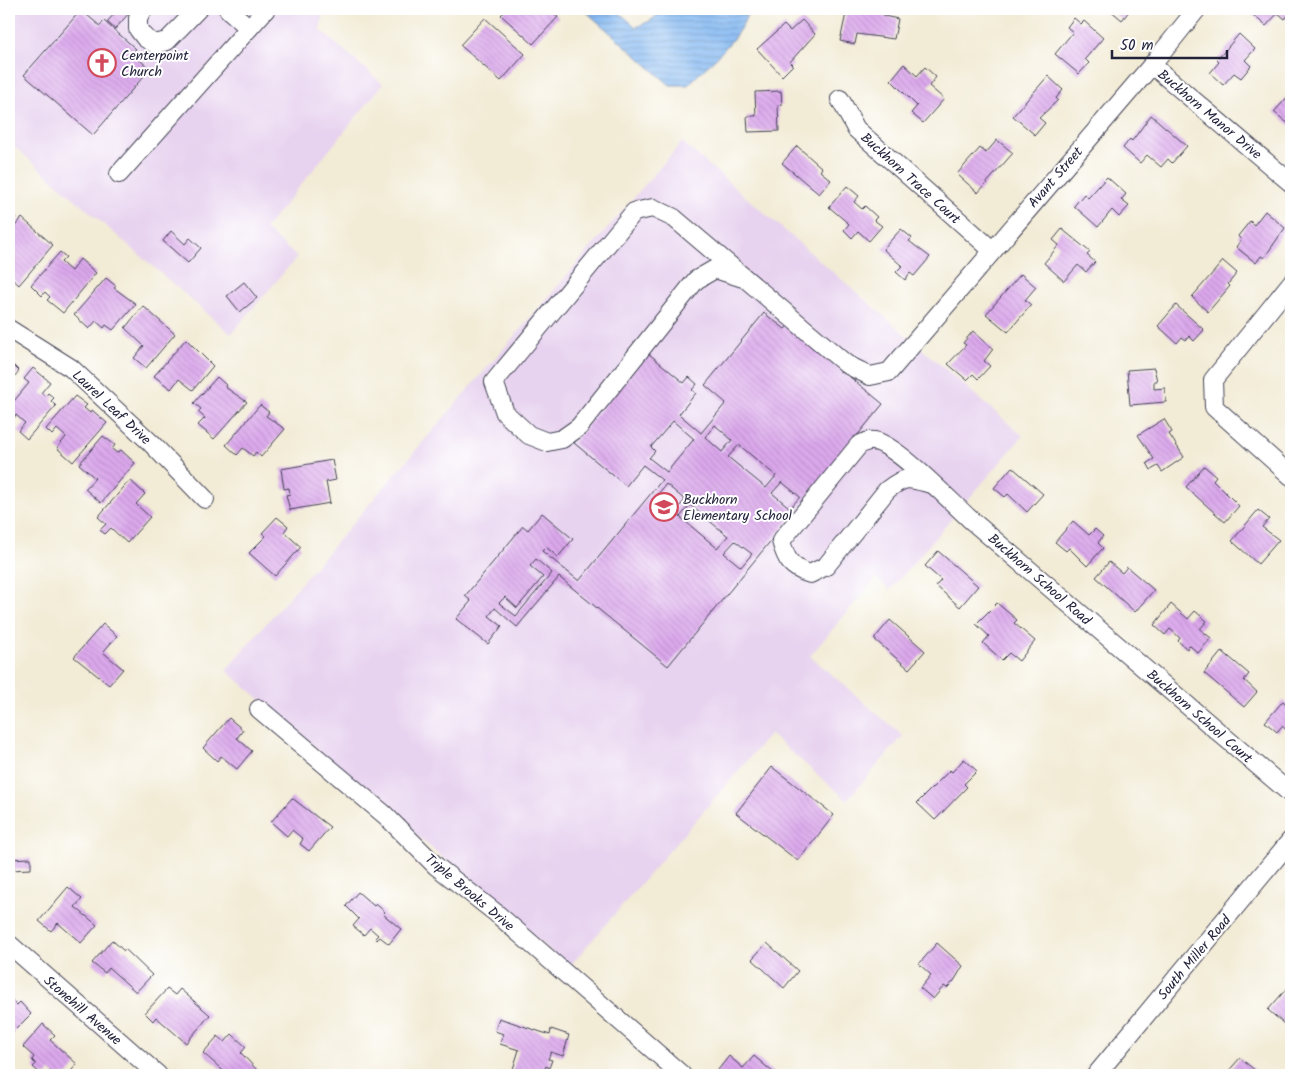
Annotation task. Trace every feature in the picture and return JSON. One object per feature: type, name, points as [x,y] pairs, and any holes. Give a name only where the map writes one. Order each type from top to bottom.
[{"type":"street","points":[[144,9],[138,18],[138,30],[145,38],[156,44],[167,41],[198,9]]},
{"type":"street","points":[[228,9],[249,28]]},
{"type":"street","points":[[119,174],[266,9]]},
{"type":"street","name":"Avant Street","points":[[746,279],[715,269],[696,280],[579,428],[562,439],[547,442],[530,435],[505,413],[494,382],[634,212],[653,208],[674,218],[746,279],[846,364],[870,376],[889,372],[1152,65],[1197,9]]},
{"type":"street","name":"Buckhorn Manor Drive","points":[[1152,65],[1291,183]]},
{"type":"street","name":"Buckhorn Trace Court","points":[[840,99],[856,129],[992,250]]},
{"type":"street","points":[[1291,283],[1213,380],[1214,407],[1291,476]]},
{"type":"street","name":"Laurel Leaf Drive","points":[[9,329],[71,368],[151,443],[205,499]]},
{"type":"street","name":"Buckhorn School Road","points":[[931,484],[908,477],[899,480],[887,490],[826,566],[810,574],[796,570],[786,559],[782,541],[859,445],[873,440],[889,447],[1109,638]]},
{"type":"street","name":"Buckhorn School Court","points":[[1109,638],[1291,794]]},
{"type":"street","name":"Triple Brooks Drive","points":[[258,709],[385,815],[436,866],[496,913],[682,1075]]},
{"type":"street","name":"South Miller Road","points":[[1096,1075],[1291,840]]},
{"type":"street","name":"Stonehill Avenue","points":[[9,944],[158,1075]]},
{"type":"shaded area","points":[[9,9],[324,9],[320,30],[383,84],[265,229],[297,257],[231,334],[9,142]]},
{"type":"shaded area","name":"Buckhorn Elementary School","points":[[682,142],[1023,436],[890,590],[876,578],[810,656],[903,736],[847,800],[770,734],[569,967],[226,670]]},
{"type":"water","points":[[583,9],[615,9],[636,27],[650,21],[666,9],[748,9],[740,29],[688,85],[670,85]]},
{"type":"building","points":[[108,9],[126,9],[130,12],[115,29],[107,22],[114,14]]},
{"type":"building","points":[[507,9],[549,9],[558,17],[533,44],[501,15]]},
{"type":"building","points":[[847,9],[885,9],[884,16],[898,19],[894,39],[857,34],[855,44],[840,41]]},
{"type":"building","points":[[1109,9],[1131,9],[1122,20]]},
{"type":"building","points":[[1246,9],[1291,9],[1291,12],[1285,19],[1278,13],[1266,26]]},
{"type":"building","points":[[81,10],[100,26],[104,21],[136,49],[132,53],[150,69],[93,135],[24,75]]},
{"type":"building","points":[[485,18],[525,54],[501,81],[460,45]]},
{"type":"building","points":[[1074,18],[1081,24],[1084,21],[1103,38],[1085,59],[1089,63],[1079,74],[1055,54],[1073,32],[1067,27]]},
{"type":"building","points":[[802,20],[815,34],[790,62],[793,65],[782,76],[757,49],[784,25],[790,31]]},
{"type":"building","points":[[1239,34],[1255,49],[1245,60],[1251,66],[1241,78],[1234,73],[1223,85],[1210,73],[1219,62],[1217,60]]},
{"type":"building","points":[[904,64],[917,76],[925,67],[936,77],[929,86],[944,99],[923,123],[911,113],[917,106],[891,80]]},
{"type":"building","points":[[1048,76],[1063,90],[1056,98],[1058,100],[1039,118],[1045,123],[1035,135],[1013,116]]},
{"type":"building","points":[[781,91],[782,105],[778,106],[779,131],[748,132],[747,116],[756,116],[755,92]]},
{"type":"building","points":[[1291,93],[1291,126],[1274,112]]},
{"type":"building","points":[[1151,115],[1187,146],[1172,163],[1168,159],[1161,167],[1147,155],[1140,163],[1123,148],[1130,139],[1132,141]]},
{"type":"building","points":[[997,140],[1013,153],[978,193],[957,174],[980,148],[986,153]]},
{"type":"building","points":[[797,146],[822,168],[820,171],[831,180],[819,194],[782,163]]},
{"type":"building","points":[[1107,177],[1126,194],[1121,200],[1129,206],[1119,217],[1112,210],[1098,227],[1074,206],[1084,194],[1088,198]]},
{"type":"building","points":[[847,186],[859,196],[854,202],[862,209],[865,206],[877,217],[874,220],[882,226],[869,241],[858,231],[852,238],[844,230],[849,224],[829,207]]},
{"type":"building","points":[[9,208],[17,216],[9,226]]},
{"type":"building","points":[[1265,211],[1285,228],[1264,258],[1261,256],[1256,263],[1236,247],[1241,240],[1238,236],[1250,221],[1254,225]]},
{"type":"building","points":[[22,218],[53,245],[19,285],[9,276],[9,265],[12,261],[9,258],[9,233]]},
{"type":"building","points":[[901,229],[912,238],[909,241],[930,257],[914,276],[910,273],[905,280],[896,272],[902,266],[883,249]]},
{"type":"building","points":[[1062,229],[1090,252],[1087,255],[1095,262],[1086,272],[1078,265],[1064,281],[1044,263],[1059,245],[1053,240]]},
{"type":"building","points":[[171,231],[185,244],[190,238],[201,248],[188,263],[163,241]]},
{"type":"building","points":[[60,252],[66,257],[61,262],[71,271],[80,259],[96,273],[63,313],[47,300],[50,297],[45,292],[42,296],[31,285]]},
{"type":"building","points":[[1223,261],[1237,273],[1228,284],[1230,286],[1208,312],[1192,297]]},
{"type":"building","points":[[1021,274],[1036,287],[1025,300],[1031,305],[1008,332],[986,314]]},
{"type":"building","points":[[106,278],[116,286],[114,288],[136,304],[113,330],[106,325],[104,328],[96,321],[89,329],[74,315]]},
{"type":"building","points":[[244,282],[257,298],[240,312],[227,296]]},
{"type":"building","points":[[1176,305],[1204,330],[1194,341],[1189,336],[1186,340],[1182,337],[1177,343],[1158,326]]},
{"type":"building","points":[[143,306],[175,334],[146,368],[134,358],[144,346],[125,328]]},
{"type":"building","points":[[764,313],[785,329],[788,326],[883,404],[668,666],[559,577],[517,627],[495,608],[489,616],[502,626],[488,644],[456,619],[471,601],[465,596],[523,526],[528,530],[542,513],[573,539],[558,557],[546,547],[542,551],[579,581],[662,480],[643,465],[626,486],[574,443],[648,353],[684,383],[689,377],[697,384],[692,390],[696,393],[679,414],[701,433],[726,403],[705,385]],"holes":[[[673,421],[694,439],[667,472],[649,458],[655,451],[651,447]],[[715,425],[732,440],[722,452],[705,437]],[[739,445],[776,476],[766,488],[728,457]],[[782,482],[800,497],[790,508],[772,493]],[[666,484],[685,500],[674,513],[655,498]],[[690,505],[728,536],[717,548],[680,517]],[[735,541],[752,554],[741,567],[724,553]],[[536,559],[552,573],[516,616],[499,603],[505,597],[517,608],[543,577],[530,566]]]},
{"type":"building","points":[[973,331],[993,349],[984,361],[990,366],[978,379],[973,374],[967,380],[948,364],[966,345],[963,343]]},
{"type":"building","points":[[186,339],[213,366],[193,390],[179,379],[171,389],[154,376]]},
{"type":"building","points":[[9,361],[19,371],[9,383]]},
{"type":"building","points":[[33,368],[50,382],[41,393],[46,396],[48,393],[54,398],[51,401],[56,406],[27,439],[18,431],[25,423],[16,415],[13,419],[9,416],[9,407],[29,383],[24,379]]},
{"type":"building","points":[[1154,368],[1157,381],[1154,381],[1154,389],[1165,388],[1166,402],[1130,405],[1127,370]]},
{"type":"building","points":[[217,377],[226,385],[225,387],[247,402],[214,439],[198,425],[205,418],[198,412],[201,409],[194,403]]},
{"type":"building","points":[[75,396],[87,405],[84,408],[90,413],[92,410],[107,423],[73,462],[57,448],[66,437],[57,429],[52,435],[46,429]]},
{"type":"building","points":[[260,405],[269,412],[266,416],[285,429],[261,457],[256,452],[253,456],[243,448],[237,455],[226,445]]},
{"type":"building","points":[[1164,419],[1172,432],[1169,434],[1184,457],[1162,472],[1158,466],[1151,470],[1147,463],[1154,459],[1138,435]]},
{"type":"building","points":[[103,436],[115,445],[112,449],[117,453],[121,450],[135,463],[101,503],[85,489],[95,478],[79,464]]},
{"type":"building","points":[[332,460],[336,480],[326,482],[330,503],[290,510],[286,495],[290,494],[289,488],[284,489],[281,469]]},
{"type":"building","points":[[1204,466],[1216,476],[1213,480],[1239,506],[1225,522],[1186,487]]},
{"type":"building","points":[[1012,467],[1043,494],[1027,512],[1008,494],[1005,497],[994,488]]},
{"type":"building","points":[[130,480],[145,494],[136,504],[150,517],[127,543],[111,528],[105,534],[100,530],[106,524],[98,517]]},
{"type":"building","points":[[1258,510],[1269,519],[1262,527],[1279,540],[1258,564],[1232,541]]},
{"type":"building","points":[[277,517],[288,526],[284,532],[301,547],[275,576],[249,553],[266,536],[262,533]]},
{"type":"building","points":[[1073,521],[1089,535],[1095,529],[1103,536],[1098,543],[1103,548],[1087,566],[1069,548],[1066,551],[1055,542]]},
{"type":"building","points":[[938,551],[978,586],[960,607],[936,586],[941,580],[925,566]]},
{"type":"building","points":[[1109,562],[1122,573],[1127,567],[1154,590],[1135,612],[1096,577]]},
{"type":"building","points":[[997,603],[1017,620],[1014,623],[1035,641],[1019,661],[1009,653],[1002,660],[983,643],[989,636],[976,624]]},
{"type":"building","points":[[1171,604],[1188,619],[1195,611],[1207,621],[1200,629],[1211,638],[1198,653],[1189,645],[1187,649],[1178,641],[1180,638],[1170,629],[1165,635],[1154,625]]},
{"type":"building","points":[[890,620],[925,651],[909,669],[874,639]]},
{"type":"building","points":[[103,624],[117,636],[103,652],[123,669],[109,685],[74,657]]},
{"type":"building","points":[[1222,651],[1249,674],[1244,680],[1257,692],[1244,707],[1204,673]]},
{"type":"building","points":[[1283,701],[1291,708],[1291,734],[1282,726],[1277,732],[1265,722]]},
{"type":"building","points":[[229,718],[243,730],[237,738],[252,751],[237,769],[221,756],[217,761],[203,748]]},
{"type":"building","points":[[964,759],[977,771],[964,784],[967,787],[935,820],[917,803],[950,770],[952,772]]},
{"type":"building","points":[[772,767],[834,815],[798,861],[736,813]]},
{"type":"building","points":[[292,798],[330,827],[309,851],[300,844],[303,839],[292,830],[287,836],[271,822]]},
{"type":"building","points":[[31,858],[31,869],[9,870],[9,859]]},
{"type":"building","points":[[68,887],[82,899],[75,907],[97,925],[81,943],[58,923],[51,931],[39,921]]},
{"type":"building","points":[[358,892],[374,906],[376,904],[385,912],[383,914],[401,929],[389,944],[380,937],[377,940],[375,938],[378,935],[370,928],[364,935],[353,926],[359,919],[346,906]]},
{"type":"building","points":[[112,940],[124,951],[125,949],[152,975],[136,992],[109,968],[105,973],[92,963]]},
{"type":"building","points":[[767,943],[798,971],[784,988],[752,959]]},
{"type":"building","points":[[937,943],[963,966],[954,981],[947,988],[944,986],[933,999],[920,988],[931,975],[919,964]]},
{"type":"building","points":[[1288,987],[1291,990],[1291,1030],[1268,1010]]},
{"type":"building","points":[[167,989],[175,995],[180,989],[210,1015],[186,1043],[156,1017],[153,1021],[145,1013]]},
{"type":"building","points":[[9,997],[17,1005],[20,1002],[31,1014],[9,1036]]},
{"type":"building","points":[[499,1018],[550,1035],[551,1029],[569,1035],[563,1056],[551,1052],[548,1059],[552,1060],[549,1068],[546,1066],[544,1072],[551,1075],[520,1075],[512,1072],[519,1050],[500,1044],[503,1034],[495,1031]]},
{"type":"building","points":[[43,1024],[55,1035],[50,1040],[77,1064],[68,1075],[55,1075],[50,1071],[47,1075],[42,1075],[33,1067],[36,1064],[32,1060],[34,1057],[23,1047]]},
{"type":"building","points":[[232,1034],[246,1047],[241,1053],[257,1070],[252,1075],[228,1075],[203,1053],[218,1036],[225,1042]]},
{"type":"building","points":[[729,1056],[743,1068],[754,1056],[774,1073],[773,1075],[714,1075]]},
{"type":"building","points":[[1240,1058],[1256,1071],[1262,1075],[1225,1075]]},
{"type":"place","name":"Centerpoint Church","points":[[102,63]]},
{"type":"place","name":"Buckhorn Elementary School","points":[[664,507]]}]
